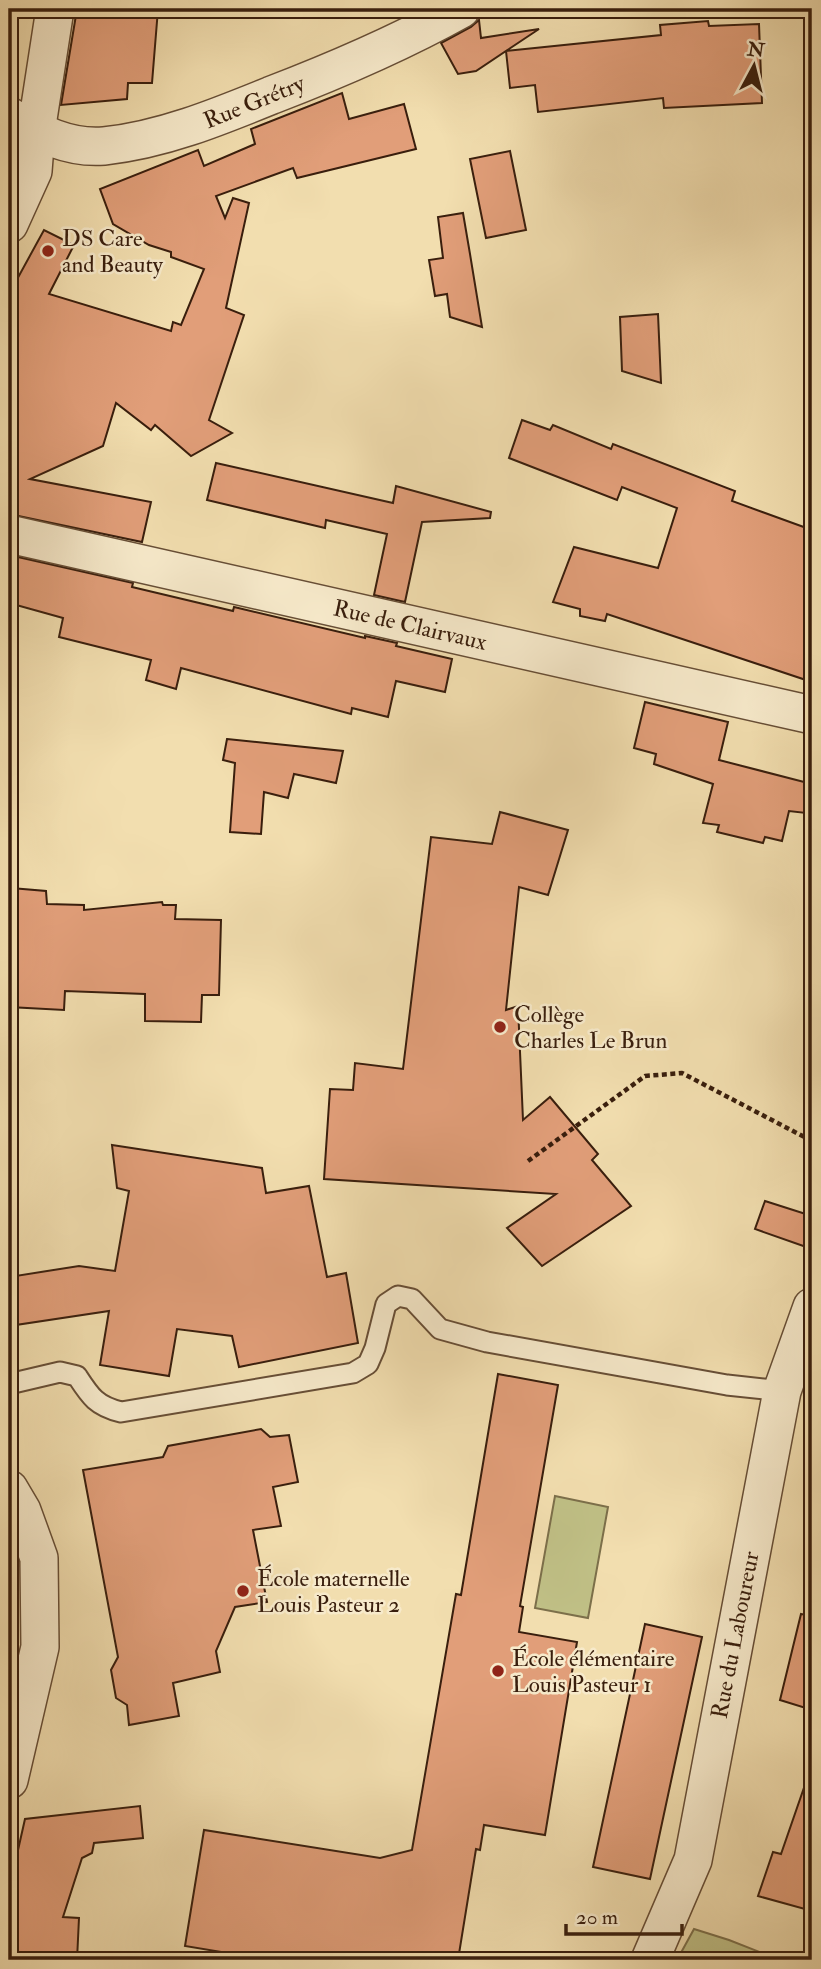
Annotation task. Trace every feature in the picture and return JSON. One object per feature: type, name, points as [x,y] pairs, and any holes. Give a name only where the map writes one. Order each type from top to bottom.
[{"type":"street","points":[[9,224],[33,170],[22,124],[55,9]]},
{"type":"street","name":"Rue Grétry","points":[[22,124],[71,144],[103,146],[196,126],[348,65],[420,32],[461,9]]},
{"type":"street","name":"Rue de Clairvaux","points":[[9,534],[812,715]]},
{"type":"street","name":"Rue du Laboureur","points":[[650,1960],[693,1860],[782,1391],[812,1307]]},
{"type":"street","points":[[9,1780],[40,1647],[38,1558],[13,1506]]},
{"type":"lane","points":[[9,1384],[60,1372],[77,1376],[90,1396],[104,1408],[121,1412],[353,1373],[368,1364],[375,1348],[386,1304],[398,1296],[412,1299],[440,1329],[487,1342],[727,1385],[782,1391]]},
{"type":"path","points":[[528,1161],[645,1076],[682,1073],[812,1141]]},
{"type":"green space","points":[[555,1496],[608,1507],[588,1618],[535,1608]]},
{"type":"green space","points":[[694,1929],[729,1940],[780,1960],[677,1960]]},
{"type":"building","points":[[77,9],[158,9],[152,83],[128,83],[127,99],[61,105]]},
{"type":"building","points":[[479,20],[481,38],[539,29],[476,71],[458,74],[441,43]]},
{"type":"building","points":[[708,21],[709,26],[759,24],[762,103],[664,108],[663,98],[538,112],[535,85],[510,88],[506,51],[661,35],[660,25]]},
{"type":"building","points":[[342,93],[349,119],[404,104],[416,149],[297,178],[293,168],[216,196],[225,218],[233,198],[249,203],[226,308],[244,315],[209,420],[232,433],[191,456],[155,425],[151,430],[116,403],[103,446],[30,479],[151,502],[142,542],[9,514],[9,294],[44,230],[74,245],[49,294],[171,331],[173,322],[181,325],[204,269],[171,257],[171,252],[149,245],[113,224],[100,189],[198,150],[204,166],[255,144],[251,129]]},
{"type":"building","points":[[510,151],[526,230],[486,238],[470,159]]},
{"type":"building","points":[[463,213],[482,327],[450,317],[447,294],[435,296],[429,260],[443,258],[438,217]]},
{"type":"building","points":[[658,314],[661,383],[622,371],[620,317]]},
{"type":"building","points":[[522,420],[550,430],[553,425],[611,449],[613,444],[735,491],[732,501],[812,530],[812,682],[607,614],[605,621],[580,616],[580,609],[553,602],[574,547],[658,568],[677,508],[622,487],[617,500],[509,458]]},
{"type":"building","points":[[216,463],[393,503],[396,486],[491,512],[490,518],[422,522],[405,602],[374,595],[387,534],[326,520],[325,528],[207,500]]},
{"type":"building","points":[[9,555],[133,583],[132,587],[233,611],[234,607],[397,643],[396,646],[452,659],[445,692],[396,681],[388,717],[352,708],[351,714],[181,668],[176,689],[146,680],[151,660],[59,637],[63,618],[9,603]]},
{"type":"building","points":[[645,702],[728,722],[719,760],[812,784],[806,813],[789,811],[782,841],[765,837],[763,843],[717,832],[719,825],[703,823],[713,784],[654,764],[656,754],[634,748]]},
{"type":"building","points":[[227,739],[343,751],[336,783],[294,774],[288,798],[264,792],[261,834],[230,832],[235,763],[223,760]]},
{"type":"building","name":"Collège Charles Le Brun","points":[[500,812],[568,830],[548,895],[519,887],[506,1010],[518,1006],[523,1120],[550,1097],[598,1154],[592,1160],[631,1206],[542,1266],[507,1228],[556,1194],[324,1179],[330,1089],[353,1090],[355,1063],[403,1069],[431,837],[492,844]]},
{"type":"building","points":[[11,888],[46,891],[47,904],[84,905],[84,910],[162,902],[163,905],[176,905],[175,919],[221,920],[219,995],[202,995],[201,1022],[145,1021],[145,994],[65,991],[64,1010],[9,1007]]},
{"type":"building","points":[[112,1145],[262,1168],[266,1193],[309,1186],[327,1277],[346,1273],[358,1343],[239,1367],[232,1336],[177,1329],[169,1376],[100,1365],[109,1311],[9,1326],[9,1277],[79,1266],[115,1271],[129,1191],[117,1188]]},
{"type":"building","points":[[765,1201],[812,1216],[812,1249],[755,1229]]},
{"type":"building","points":[[498,1374],[558,1385],[520,1606],[523,1607],[519,1632],[577,1642],[545,1835],[484,1825],[480,1850],[476,1849],[458,1960],[270,1960],[185,1946],[204,1830],[380,1858],[412,1850],[456,1594],[461,1595]]},
{"type":"building","points":[[261,1429],[270,1437],[289,1435],[298,1482],[273,1487],[281,1526],[253,1530],[267,1602],[235,1607],[216,1651],[220,1672],[173,1683],[179,1716],[129,1725],[127,1705],[116,1698],[111,1670],[118,1657],[83,1470],[163,1457],[168,1446]]},
{"type":"building","points":[[801,1614],[812,1616],[812,1710],[780,1700]]},
{"type":"building","points":[[645,1624],[702,1637],[650,1879],[593,1867]]},
{"type":"building","points":[[807,1779],[812,1780],[812,1911],[758,1896],[773,1852],[781,1854]]},
{"type":"building","points":[[140,1806],[143,1838],[94,1843],[92,1853],[82,1858],[63,1917],[79,1918],[77,1960],[37,1960],[38,1955],[9,1951],[9,1890],[25,1819]]},
{"type":"place","name":"DS Care and Beauty","points":[[48,251]]},
{"type":"place","name":"Collège Charles Le Brun","points":[[500,1027]]},
{"type":"place","name":"École maternelle Louis Pasteur 2","points":[[243,1591]]},
{"type":"place","name":"École élémentaire Louis Pasteur 1","points":[[498,1671]]}]
